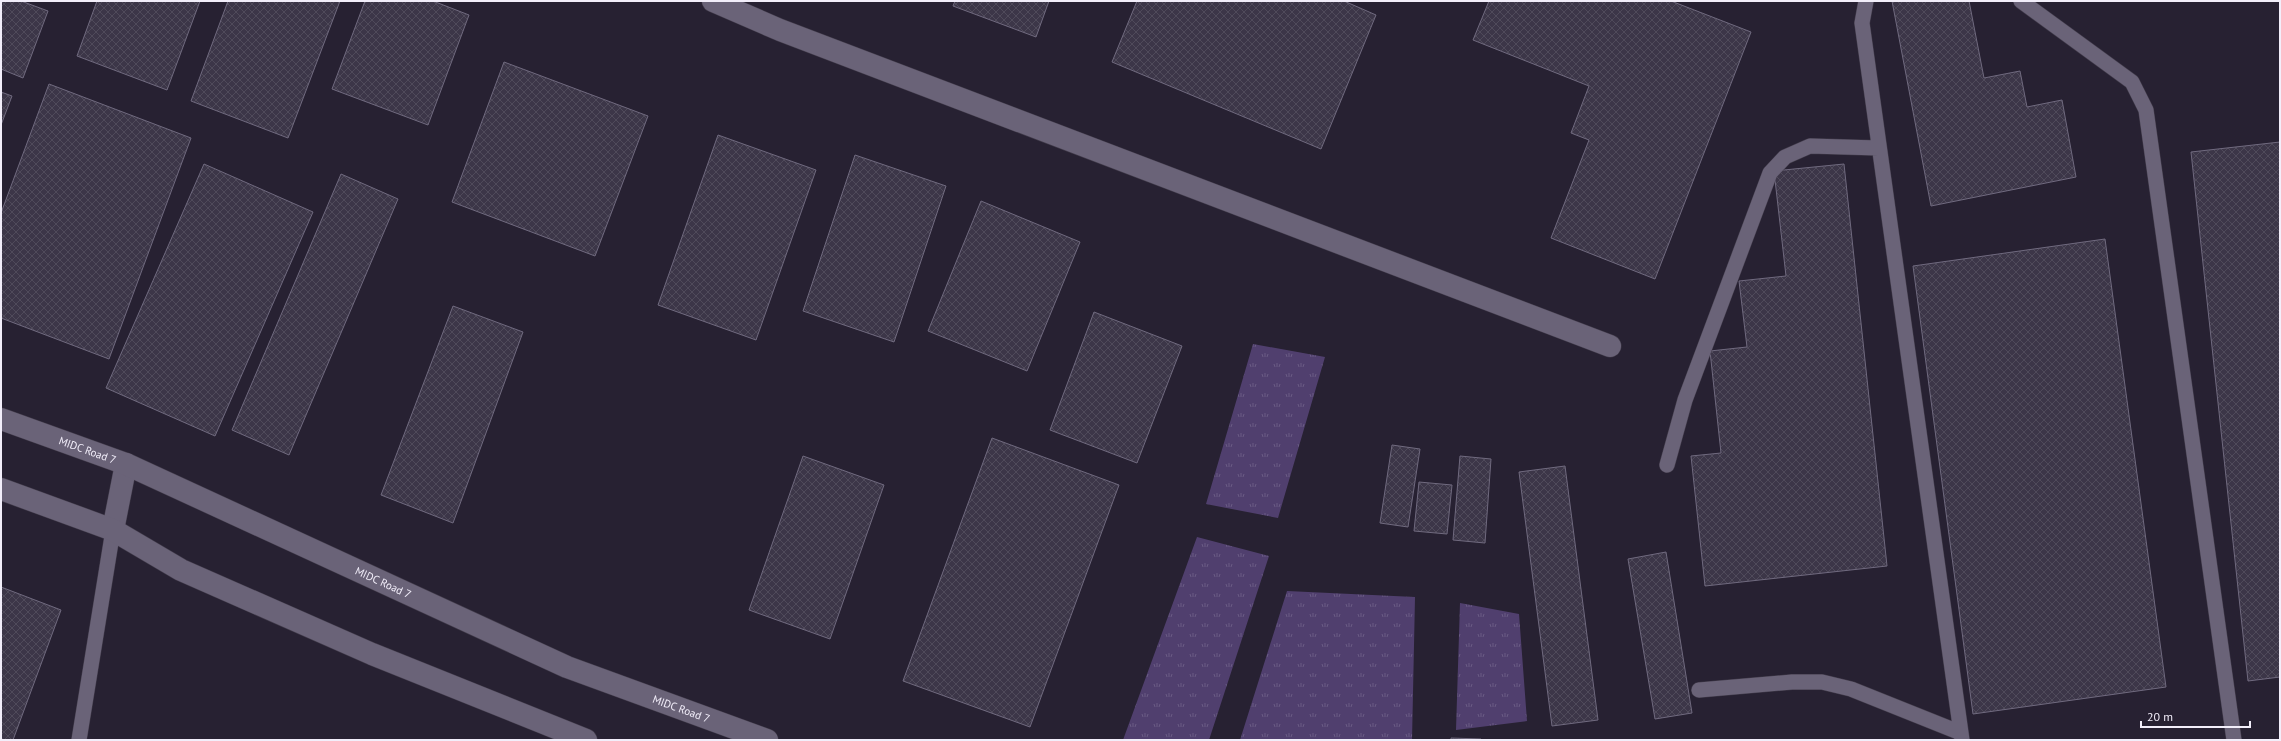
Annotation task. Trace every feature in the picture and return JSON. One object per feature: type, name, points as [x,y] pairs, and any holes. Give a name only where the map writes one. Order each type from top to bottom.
[{"type":"street","points":[[713,1],[780,30],[1610,346]]},
{"type":"street","name":"MIDC Road 7","points":[[1,418],[126,464],[567,667],[767,740]]},
{"type":"street","points":[[113,530],[126,464]]},
{"type":"street","points":[[1,489],[113,530],[180,570],[372,654],[586,740]]},
{"type":"lane","points":[[1866,1],[1862,23],[1878,148],[1962,737]]},
{"type":"lane","points":[[2021,1],[2132,82],[2146,110],[2234,740]]},
{"type":"lane","points":[[1667,465],[1685,400],[1770,173],[1785,157],[1810,146],[1878,148]]},
{"type":"lane","points":[[79,740],[113,530]]},
{"type":"lane","points":[[1699,690],[1792,682],[1822,682],[1851,689],[1962,737]]},
{"type":"green space","points":[[1253,344],[1325,357],[1278,518],[1206,504]]},
{"type":"green space","points":[[1197,537],[1269,556],[1209,740],[1123,740]]},
{"type":"green space","points":[[1287,591],[1415,597],[1412,740],[1240,740]]},
{"type":"green space","points":[[1460,603],[1519,614],[1527,721],[1456,730]]},
{"type":"building","points":[[1,1],[21,1],[48,11],[23,78],[1,69]]},
{"type":"building","points":[[97,1],[200,1],[167,90],[77,56]]},
{"type":"building","points":[[228,1],[340,1],[288,138],[191,101]]},
{"type":"building","points":[[365,1],[433,1],[469,15],[428,125],[332,89]]},
{"type":"building","points":[[955,1],[1049,1],[1036,37],[953,6]]},
{"type":"building","points":[[1137,1],[1344,1],[1376,15],[1321,149],[1112,62]]},
{"type":"building","points":[[1489,1],[1671,1],[1751,32],[1655,279],[1551,238],[1589,140],[1571,133],[1589,86],[1473,40]]},
{"type":"building","points":[[1892,1],[1969,1],[1984,78],[2020,71],[2027,107],[2062,100],[2076,177],[1931,206]]},
{"type":"building","points":[[504,62],[648,116],[595,256],[452,202]]},
{"type":"building","points":[[49,84],[191,138],[109,359],[1,318],[1,213]]},
{"type":"building","points":[[1,92],[12,96],[1,125]]},
{"type":"building","points":[[718,135],[816,170],[756,340],[658,305]]},
{"type":"building","points":[[2280,142],[2280,677],[2248,681],[2191,152]]},
{"type":"building","points":[[855,155],[946,186],[894,342],[803,311]]},
{"type":"building","points":[[204,164],[313,212],[215,436],[106,388]]},
{"type":"building","points":[[1844,164],[1887,566],[1705,586],[1691,456],[1721,453],[1710,351],[1747,347],[1739,281],[1786,276],[1774,171]]},
{"type":"building","points":[[341,174],[398,199],[289,455],[232,430]]},
{"type":"building","points":[[981,201],[1080,242],[1027,371],[928,331]]},
{"type":"building","points":[[2105,239],[2166,687],[1973,714],[1913,266]]},
{"type":"building","points":[[453,306],[523,332],[453,523],[381,495]]},
{"type":"building","points":[[1094,312],[1182,346],[1137,463],[1050,430]]},
{"type":"building","points":[[992,438],[1119,485],[1030,727],[903,681]]},
{"type":"building","points":[[1392,445],[1420,449],[1408,527],[1380,523]]},
{"type":"building","points":[[803,456],[884,485],[830,639],[749,610]]},
{"type":"building","points":[[1460,456],[1491,459],[1485,543],[1453,540]]},
{"type":"building","points":[[1565,466],[1598,720],[1552,726],[1519,472]]},
{"type":"building","points":[[1419,482],[1452,485],[1447,534],[1414,531]]},
{"type":"building","points":[[1666,552],[1692,713],[1655,719],[1628,559]]},
{"type":"building","points":[[1,587],[61,610],[13,740],[1,740]]},
{"type":"building","points":[[1451,738],[1481,739],[1481,740],[1451,740]]}]
